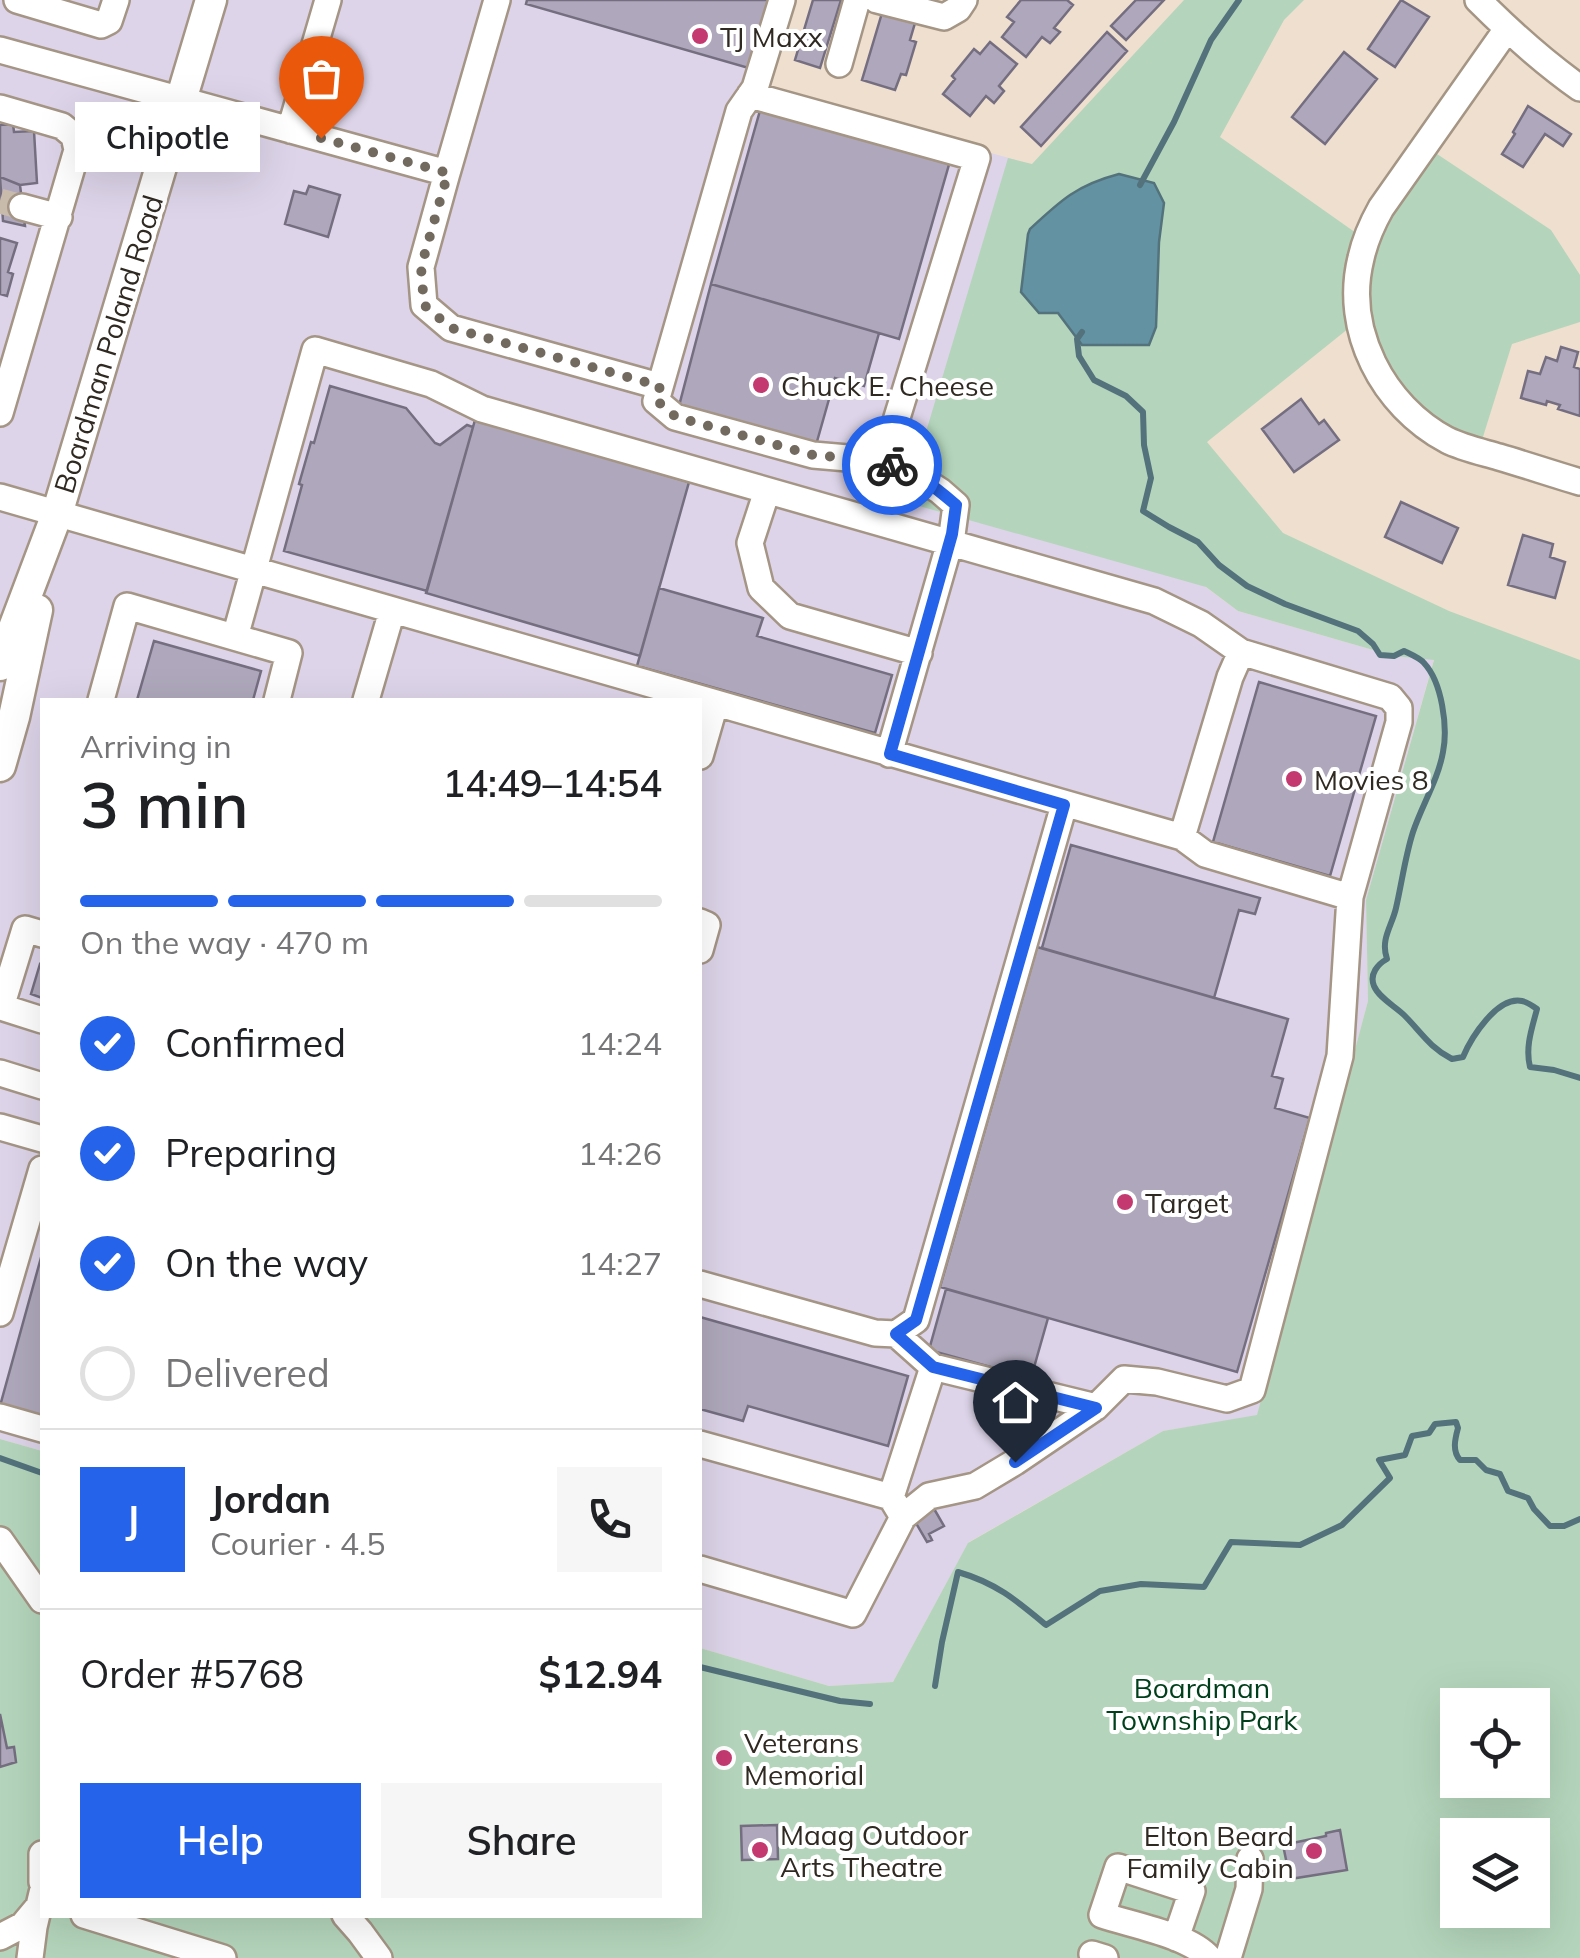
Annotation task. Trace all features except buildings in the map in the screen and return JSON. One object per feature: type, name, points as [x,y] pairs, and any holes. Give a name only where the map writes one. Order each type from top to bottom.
[{"type":"main road","name":"Boardman Poland Road","points":[[0,664],[57,514],[210,0]]},
{"type":"main road","name":"Boardman Poland Road","points":[[0,766],[57,514]]},
{"type":"street","points":[[17,0],[101,25],[110,21],[116,0]]},
{"type":"street","points":[[290,130],[328,0]]},
{"type":"street","points":[[497,0],[421,267],[424,305],[451,328],[660,386]]},
{"type":"street","points":[[782,0],[755,88],[739,111],[656,400],[676,417],[813,455],[906,469],[956,505],[950,542],[890,754]]},
{"type":"street","points":[[839,64],[857,0]]},
{"type":"street","points":[[876,0],[944,17],[958,10],[964,0]]},
{"type":"street","points":[[1478,0],[1580,88]]},
{"type":"street","points":[[1507,28],[1381,208],[1368,233],[1357,281],[1359,320],[1367,351],[1383,382],[1402,407],[1424,425],[1456,444],[1580,482]]},
{"type":"street","points":[[0,50],[448,173]]},
{"type":"street","points":[[750,94],[978,158],[883,463]]},
{"type":"street","points":[[0,108],[62,126],[74,136],[77,150],[0,413]]},
{"type":"street","points":[[8,203],[59,217]]},
{"type":"street","points":[[234,637],[315,350],[431,384],[482,409],[1154,601],[1201,624],[1242,652],[1390,697],[1399,708],[1399,722],[1350,897],[1340,1056],[1252,1390],[1227,1399],[1157,1382],[1124,1379],[1096,1408],[975,1486],[897,1507],[702,1445]]},
{"type":"street","points":[[767,491],[750,542],[760,588],[790,616],[918,653]]},
{"type":"street","points":[[0,496],[694,698]]},
{"type":"street","points":[[102,698],[127,606],[289,653],[278,698]]},
{"type":"street","points":[[367,698],[392,611]]},
{"type":"street","points":[[1182,837],[1230,677],[1242,652]]},
{"type":"street","points":[[702,700],[1182,837],[1204,854],[1350,897]]},
{"type":"street","points":[[702,749],[715,704]]},
{"type":"street","points":[[702,1285],[875,1333],[896,1334],[916,1320],[1064,805]]},
{"type":"street","points":[[702,922],[708,924],[702,944]]},
{"type":"street","points":[[40,933],[25,929],[1,1007],[40,1019]]},
{"type":"street","points":[[0,1073],[40,1080]]},
{"type":"street","points":[[0,1127],[40,1138]]},
{"type":"street","points":[[0,1314],[40,1176]]},
{"type":"street","points":[[896,1334],[933,1367],[1096,1408]]},
{"type":"street","points":[[702,1570],[853,1614],[897,1507],[933,1367]]},
{"type":"street","points":[[0,1417],[40,1428]]},
{"type":"street","points":[[0,1540],[40,1597]]},
{"type":"street","points":[[1228,1958],[1249,1890],[1250,1860]]},
{"type":"street","points":[[0,1940],[23,1925],[40,1895]]},
{"type":"street","points":[[0,1940],[31,1955],[40,1899]]},
{"type":"street","points":[[94,1918],[223,1958]]},
{"type":"street","points":[[348,1918],[379,1958]]},
{"type":"street","points":[[1176,1938],[1209,1958]]},
{"type":"shaded area","points":[[0,0],[795,0],[770,91],[1016,160],[928,464],[1119,523],[1238,611],[1394,656],[1434,659],[1366,900],[1368,1001],[1257,1416],[1163,1431],[969,1542],[893,1682],[829,1686],[702,1649],[702,698],[40,698],[40,1450],[0,1439]]},
{"type":"green space","name":"Boardman Township Park","points":[[1184,0],[1304,0],[1284,20],[1220,137],[1366,240],[1359,320],[1207,442],[1283,533],[1449,611],[1580,660],[1580,1958],[0,1958],[0,1439],[40,1450],[40,1918],[702,1918],[702,1649],[829,1686],[893,1682],[968,1543],[1163,1431],[1257,1415],[1368,1001],[1366,900],[1434,660],[1394,656],[1238,611],[1206,587],[905,502],[1008,158],[1032,164]]},
{"type":"green space","points":[[1434,152],[1551,230],[1580,275],[1580,322],[1512,344],[1482,440],[1432,419],[1410,400],[1380,355],[1372,329],[1368,302],[1374,247],[1389,211]]},
{"type":"water","points":[[1119,174],[1154,183],[1164,203],[1156,327],[1149,345],[1082,345],[1058,313],[1039,313],[1021,292],[1028,234],[1070,195]]},
{"type":"waterway","points":[[1140,185],[1211,40],[1239,0]]},
{"type":"waterway","points":[[1082,332],[1077,339],[1079,356],[1094,380],[1126,396],[1143,412],[1151,478],[1143,511],[1198,542],[1219,565],[1247,586],[1358,631],[1380,655],[1394,656],[1404,651],[1412,655],[1424,663],[1435,681],[1444,718],[1443,752],[1410,841],[1386,939],[1387,959],[1374,974],[1376,990],[1431,1044],[1452,1059],[1463,1057],[1479,1030],[1503,1005],[1526,1002],[1537,1009],[1529,1045],[1530,1067],[1580,1078]]},
{"type":"waterway","points":[[935,1686],[958,1572],[1005,1593],[1046,1625],[1100,1591],[1141,1584],[1204,1587],[1231,1542],[1300,1545],[1342,1525],[1390,1478],[1379,1460],[1405,1455],[1412,1436],[1429,1433],[1435,1424],[1456,1422],[1455,1449],[1460,1460],[1476,1460],[1486,1470],[1500,1474],[1508,1491],[1528,1498],[1550,1526],[1564,1526],[1580,1519]]},
{"type":"waterway","points":[[0,1458],[40,1472]]},
{"type":"waterway","points":[[702,1667],[840,1701],[870,1704]]},
{"type":"tunnel","points":[[0,201],[22,207]]},
{"type":"way so far","points":[[321,138],[448,173],[421,267],[424,305],[451,328],[660,386],[656,400],[676,417],[813,455],[892,465]]},
{"type":"place","name":"TJ Maxx","points":[[700,36]]},
{"type":"place","name":"Chipotle","points":[[321,138]]},
{"type":"place","name":"Chuck E. Cheese","points":[[761,385]]},
{"type":"place","name":"Movies 8","points":[[1294,779]]},
{"type":"place","name":"Target","points":[[1125,1202]]},
{"type":"place","name":"Veterans Memorial","points":[[724,1758]]},
{"type":"place","name":"Maag Outdoor Arts Theatre","points":[[760,1850]]},
{"type":"place","name":"Elton Beard Family Cabin","points":[[1314,1851]]},
{"type":"route","points":[[892,465],[906,469],[956,505],[952,534],[890,754],[1064,805],[916,1320],[896,1334],[933,1367],[1096,1408],[1015,1462]]}]
